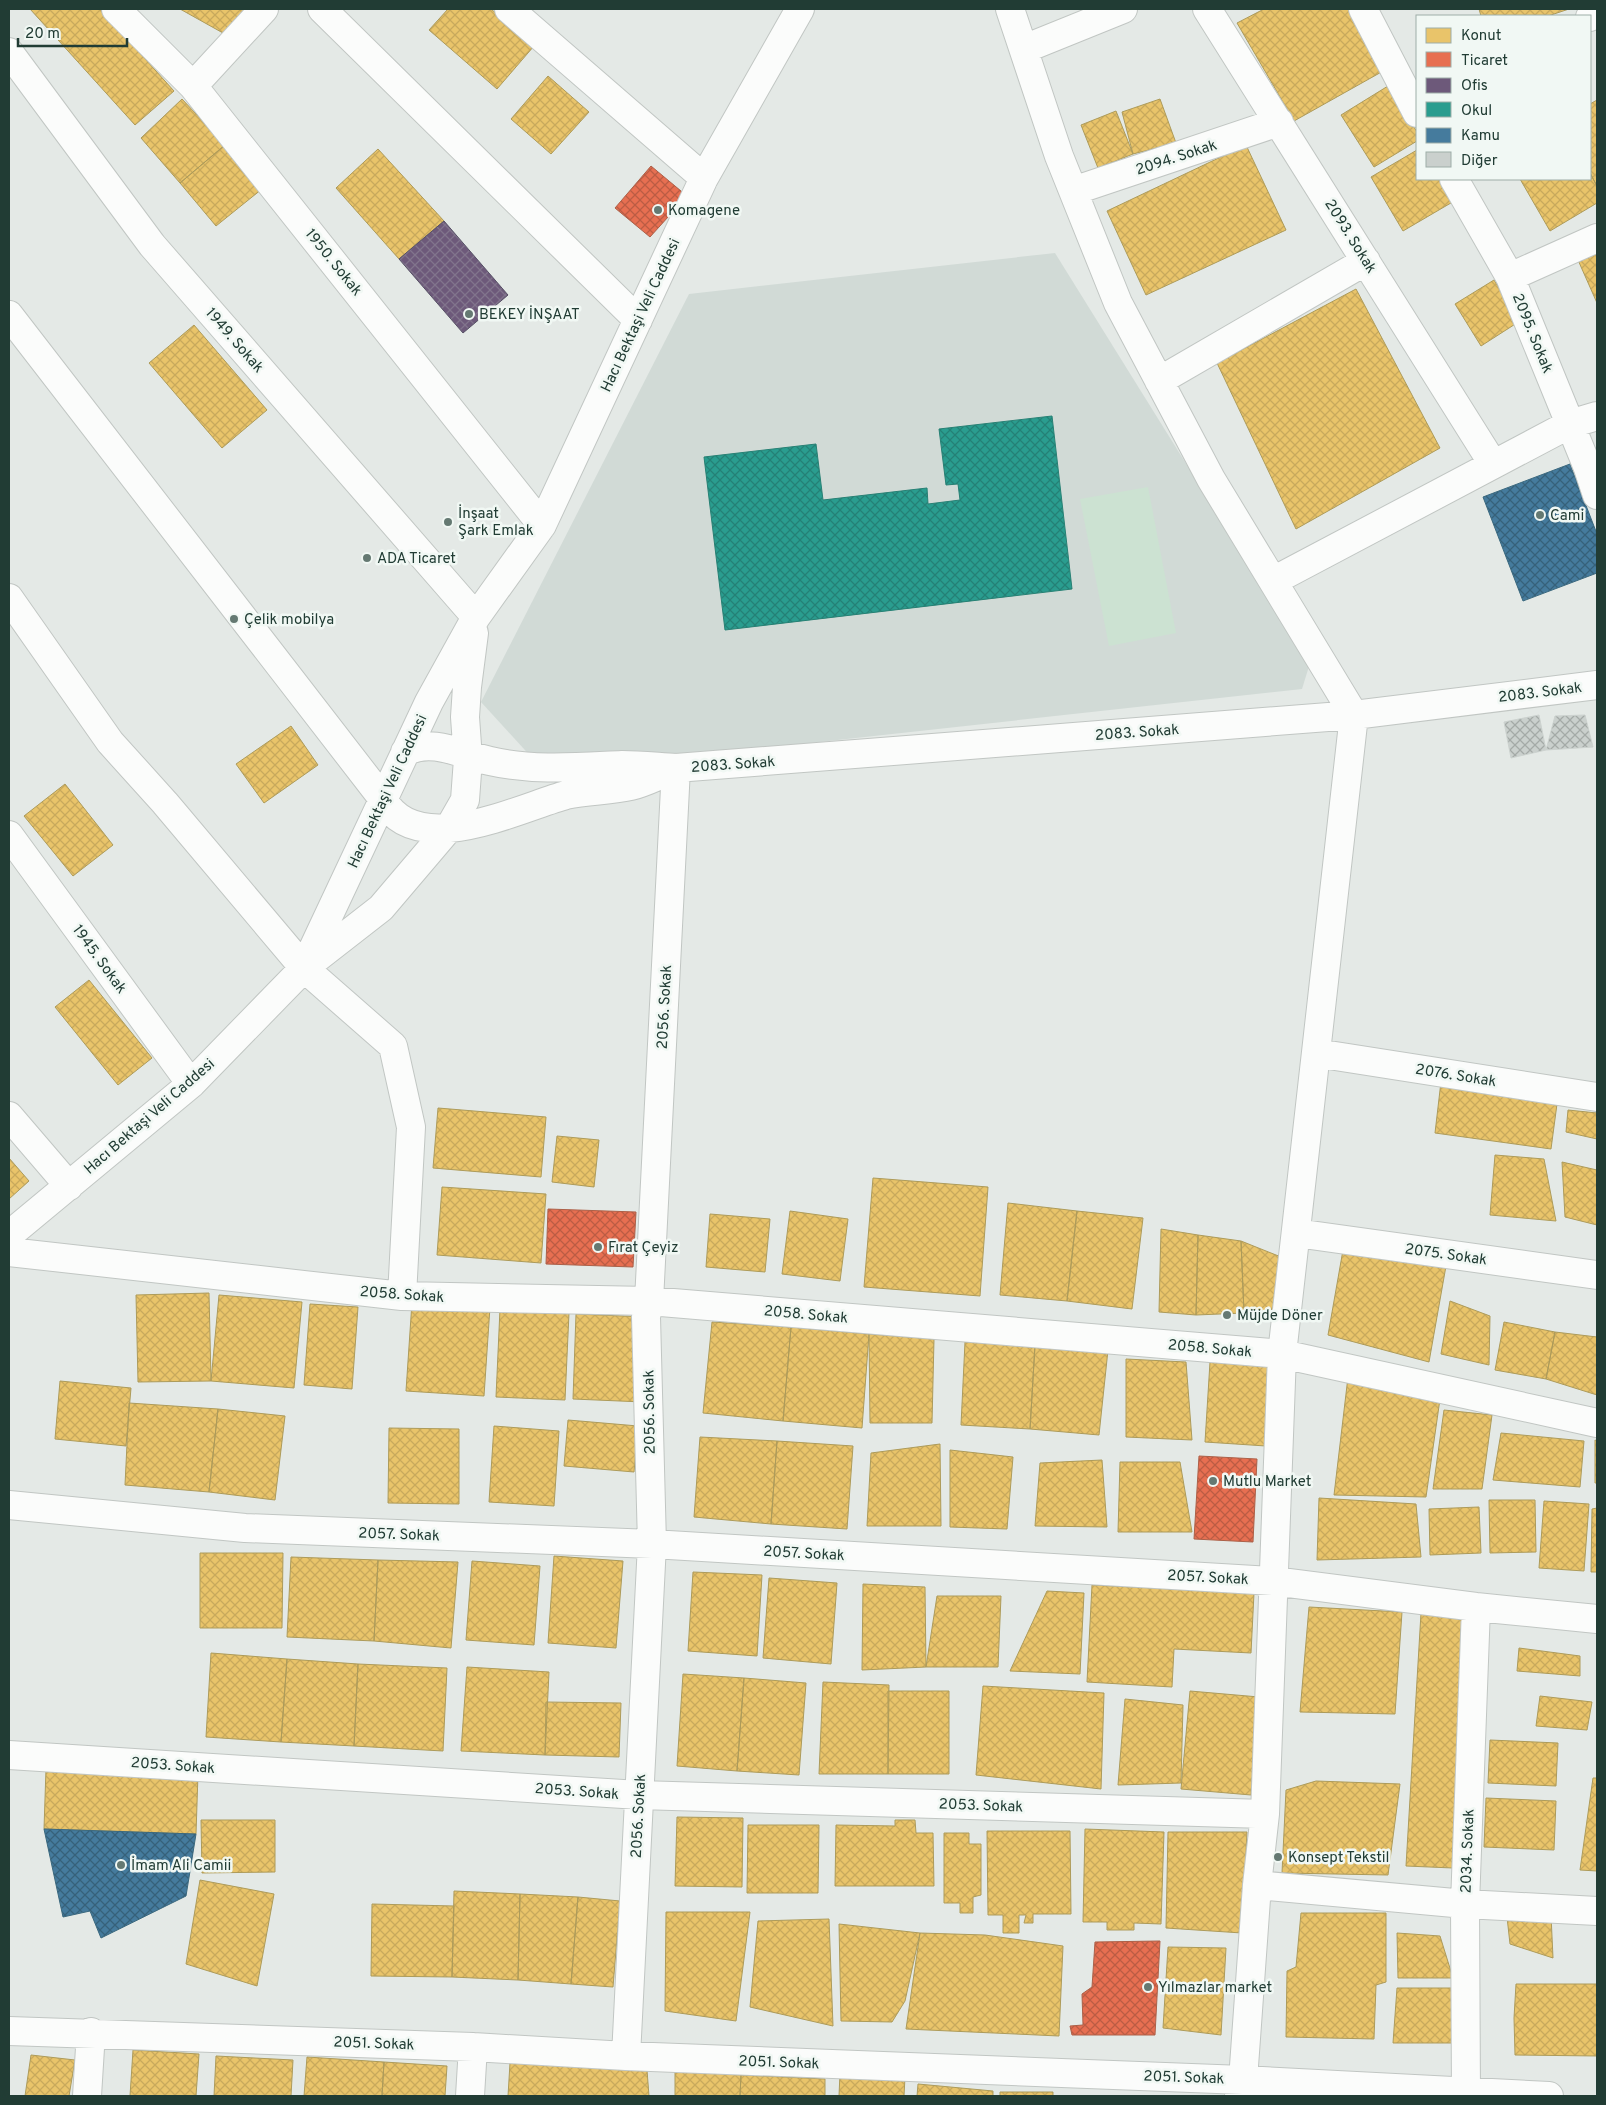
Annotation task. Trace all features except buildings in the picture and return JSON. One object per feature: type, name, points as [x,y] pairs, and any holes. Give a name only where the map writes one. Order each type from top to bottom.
[{"type":"street","name":"1950. Sokak","points":[[116,9],[193,86],[542,525]]},
{"type":"street","points":[[193,86],[264,9]]},
{"type":"street","points":[[322,9],[638,320]]},
{"type":"street","points":[[509,9],[704,178]]},
{"type":"street","name":"Hacı Bektaşi Veli Caddesi","points":[[304,968],[429,702],[476,617],[542,525],[704,178],[800,9]]},
{"type":"street","points":[[1010,9],[1059,156],[1118,303],[1211,479],[1354,715],[1282,1354],[1265,1814],[1257,1885],[1241,2088]]},
{"type":"street","points":[[1024,49],[1123,9]]},
{"type":"street","name":"2093. Sokak","points":[[1208,9],[1494,464]]},
{"type":"street","points":[[1363,9],[1410,83],[1416,109]]},
{"type":"street","name":"1949. Sokak","points":[[9,52],[152,245],[476,617]]},
{"type":"street","name":"2094. Sokak","points":[[1073,191],[1279,122]]},
{"type":"street","name":"2095. Sokak","points":[[1455,180],[1510,277],[1597,495]]},
{"type":"street","points":[[1510,277],[1597,238]]},
{"type":"street","points":[[1159,381],[1366,261]]},
{"type":"street","points":[[9,315],[384,799],[389,810],[417,826],[434,829],[471,825],[568,795],[633,786],[676,768]]},
{"type":"street","points":[[1273,581],[1570,424],[1597,416]]},
{"type":"street","points":[[9,598],[110,742],[304,968],[393,1046],[411,1127],[402,1296]]},
{"type":"street","name":"Hacı Bektaşi Veli Caddesi","points":[[9,1235],[191,1084],[304,968],[381,908],[449,828],[464,800],[468,754],[465,717],[476,617]]},
{"type":"street","name":"2083. Sokak","points":[[676,768],[1354,715],[1597,685]]},
{"type":"street","points":[[406,752],[416,746],[439,747],[491,761],[552,769],[625,765],[676,768]]},
{"type":"street","name":"2056. Sokak","points":[[626,2056],[652,1544],[646,1317],[649,1301],[676,768]]},
{"type":"street","name":"1945. Sokak","points":[[9,835],[191,1084]]},
{"type":"street","name":"2076. Sokak","points":[[1316,1053],[1597,1097]]},
{"type":"street","points":[[9,1116],[69,1186]]},
{"type":"street","name":"2075. Sokak","points":[[1296,1233],[1597,1276]]},
{"type":"street","name":"2058. Sokak","points":[[9,1252],[402,1296],[649,1301],[1282,1354],[1597,1423]]},
{"type":"street","name":"2057. Sokak","points":[[9,1505],[245,1528],[652,1544],[1273,1581],[1476,1607],[1597,1619]]},
{"type":"street","name":"2034. Sokak","points":[[1466,2094],[1465,1904],[1476,1607]]},
{"type":"street","name":"2053. Sokak","points":[[9,1755],[638,1795],[1265,1814]]},
{"type":"street","points":[[1257,1885],[1465,1904],[1597,1911]]},
{"type":"street","name":"2051. Sokak","points":[[9,2031],[91,2032],[473,2047],[1241,2088],[1549,2096]]},
{"type":"street","points":[[87,2096],[91,2032]]},
{"type":"street","points":[[470,2096],[473,2047]]},
{"type":"shaded area","points":[[1055,253],[1310,663],[1302,689],[545,772],[481,702],[689,294]]},
{"type":"green space","points":[[1148,487],[1176,633],[1109,646],[1080,499]]},
{"type":"place","name":"Komagene","points":[[658,210]]},
{"type":"place","name":"BEKEY İNŞAAT","points":[[469,314]]},
{"type":"place","name":"Cami","points":[[1540,515]]},
{"type":"place","name":"İnşaat Şark Emlak","points":[[448,522]]},
{"type":"place","name":"ADA Ticaret","points":[[367,558]]},
{"type":"place","name":"Çelik mobilya","points":[[234,619]]},
{"type":"place","name":"Fırat Çeyiz","points":[[598,1247]]},
{"type":"place","name":"Müjde Döner","points":[[1227,1315]]},
{"type":"place","name":"Mutlu Market","points":[[1213,1481]]},
{"type":"place","name":"Konsept Tekstil","points":[[1278,1857]]},
{"type":"place","name":"İmam Ali Camii","points":[[121,1865]]},
{"type":"place","name":"Yılmazlar market","points":[[1148,1987]]}]
